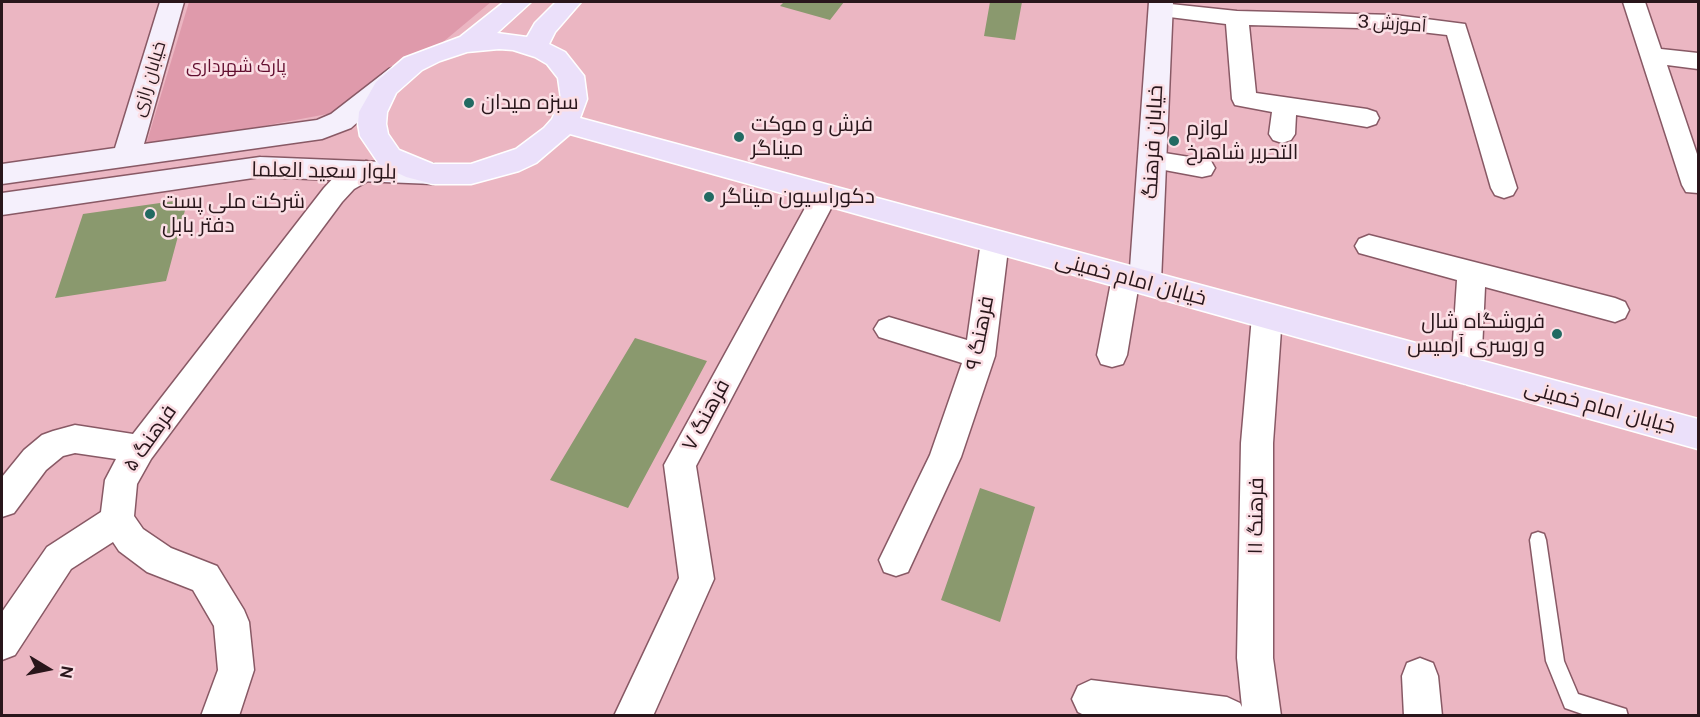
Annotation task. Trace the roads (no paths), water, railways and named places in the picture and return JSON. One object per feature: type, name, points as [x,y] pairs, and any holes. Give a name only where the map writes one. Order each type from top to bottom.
[{"type":"main road","name":"خیابان رازی","points":[[126,157],[172,2]]},
{"type":"main road","points":[[469,43],[519,2]]},
{"type":"main road","points":[[535,47],[544,29],[569,2]]},
{"type":"main road","name":"خیابان فرهنگ","points":[[1135,280],[1152,160],[1161,6]]},
{"type":"main road","points":[[499,41],[535,47],[556,58],[571,76],[574,99],[564,123],[542,146],[509,164],[471,174],[433,174],[416,170],[389,157],[374,136],[373,112],[378,100],[398,75],[431,54],[469,43],[499,41]]},
{"type":"main road","name":"بلوار سعید العلما","points":[[2,174],[322,129],[341,121],[398,75]]},
{"type":"main road","name":"خیابان امام خمینی","points":[[564,123],[1698,434]]},
{"type":"main road","name":"بلوار سعید العلما","points":[[2,204],[260,166],[433,174]]},
{"type":"street","points":[[1635,2],[1695,185]]},
{"type":"street","name":"آموزش 3","points":[[1161,6],[1237,18],[1395,22],[1457,29],[1504,188]]},
{"type":"street","points":[[1237,18],[1244,99],[1366,118]]},
{"type":"street","points":[[1652,55],[1698,61]]},
{"type":"street","points":[[1282,134],[1285,106]]},
{"type":"street","points":[[1152,160],[1202,168]]},
{"type":"street","name":"فرهنگ ۵","points":[[118,520],[117,500],[122,480],[140,449],[339,188],[366,170]]},
{"type":"street","name":"فرهنگ ۷","points":[[633,716],[697,579],[680,465],[825,195]]},
{"type":"street","name":"فرهنگ ۹","points":[[896,560],[945,457],[980,356],[995,241]]},
{"type":"street","points":[[1370,246],[1616,310]]},
{"type":"street","points":[[1466,371],[1471,274]]},
{"type":"street","points":[[1112,355],[1135,280]]},
{"type":"street","name":"فرهنگ ۱۱","points":[[1262,716],[1255,658],[1257,443],[1268,316]]},
{"type":"street","points":[[889,329],[980,356]]},
{"type":"street","points":[[2,502],[35,460],[53,445],[75,439],[140,449]]},
{"type":"street","points":[[2,642],[59,558],[118,520],[131,540],[159,560],[206,578],[231,622],[236,670],[220,716]]},
{"type":"street","points":[[1420,676],[1423,716]]},
{"type":"street","points":[[1090,699],[1227,716]]},
{"type":"lane","points":[[1538,540],[1555,661],[1572,701],[1619,716]]},
{"type":"place","name":"سبزه میدان","points":[[469,103]]},
{"type":"place","name":"فرش و موکت میناگر","points":[[739,137]]},
{"type":"place","name":"لوازم التحریر شاهرخ","points":[[1174,141]]},
{"type":"place","name":"دکوراسیون میناگر","points":[[709,197]]},
{"type":"place","name":"شرکت ملی پست دفتر بابل","points":[[150,214]]},
{"type":"place","name":"فروشگاه شال و روسری آرمیس","points":[[1557,334]]},
{"type":"park label","name":"پارک شهرداری","points":[[236,66]]}]
